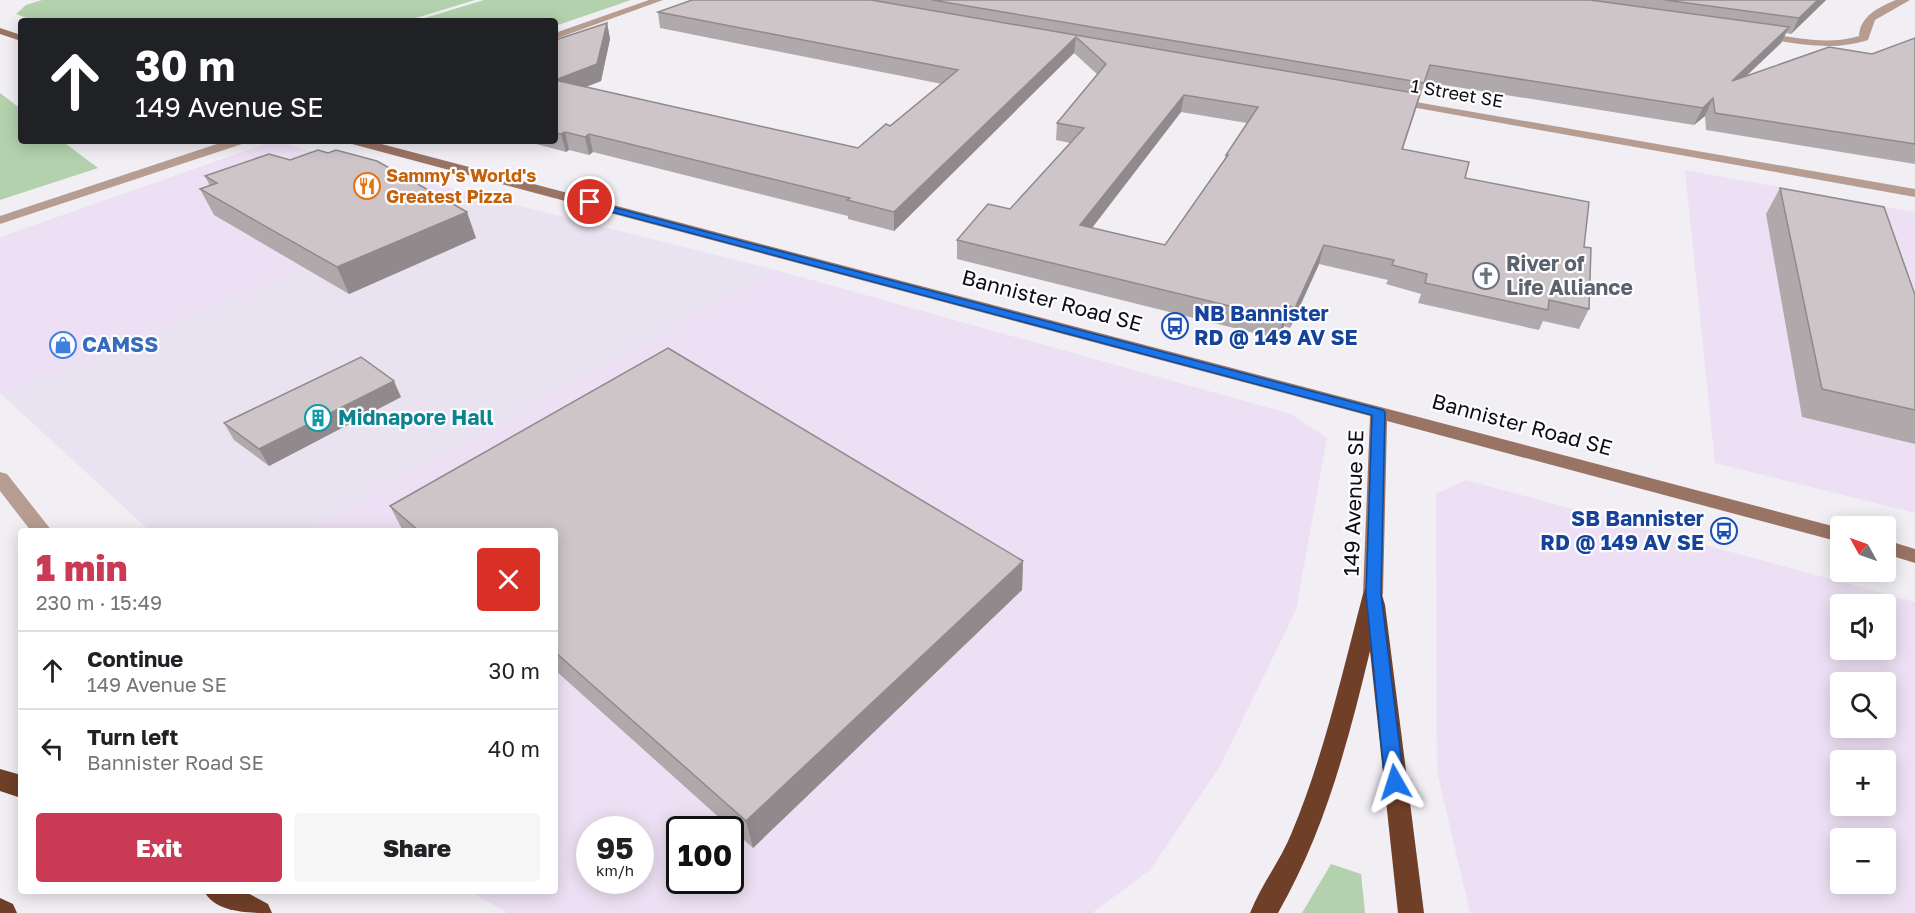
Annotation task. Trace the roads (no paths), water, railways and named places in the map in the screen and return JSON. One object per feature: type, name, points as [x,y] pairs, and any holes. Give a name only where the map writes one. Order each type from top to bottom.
[{"type":"highway","points":[[1263,913],[1280,888],[1323,781],[1374,594]]},
{"type":"highway","points":[[1374,594],[1402,853],[1412,913]]},
{"type":"highway","points":[[0,780],[18,786]]},
{"type":"highway","points":[[223,894],[259,913]]},
{"type":"street","points":[[558,35],[658,0]]},
{"type":"street","points":[[1751,33],[1828,43],[1855,42],[1864,38],[1865,28],[1870,20],[1881,11],[1905,0]]},
{"type":"street","points":[[0,31],[18,37]]},
{"type":"street","name":"1 Street SE","points":[[1377,98],[1915,193]]},
{"type":"street","points":[[0,220],[229,144]]},
{"type":"street","name":"Bannister Road SE","points":[[367,144],[1830,532]]},
{"type":"street","name":"149 Avenue SE","points":[[1374,594],[1379,412]]},
{"type":"street","points":[[0,478],[40,528]]},
{"type":"street","points":[[1896,550],[1915,556]]},
{"type":"place","name":"Sammy's World's Greatest Pizza","points":[[367,186]]},
{"type":"place","name":"River of Life Alliance","points":[[1486,276]]},
{"type":"place","name":"NB Bannister RD @ 149 AV SE","points":[[1175,326]]},
{"type":"place","name":"CAMSS","points":[[63,345]]},
{"type":"place","name":"Midnapore Hall","points":[[318,418]]},
{"type":"place","name":"SB Bannister RD @ 149 AV SE","points":[[1724,531]]}]
